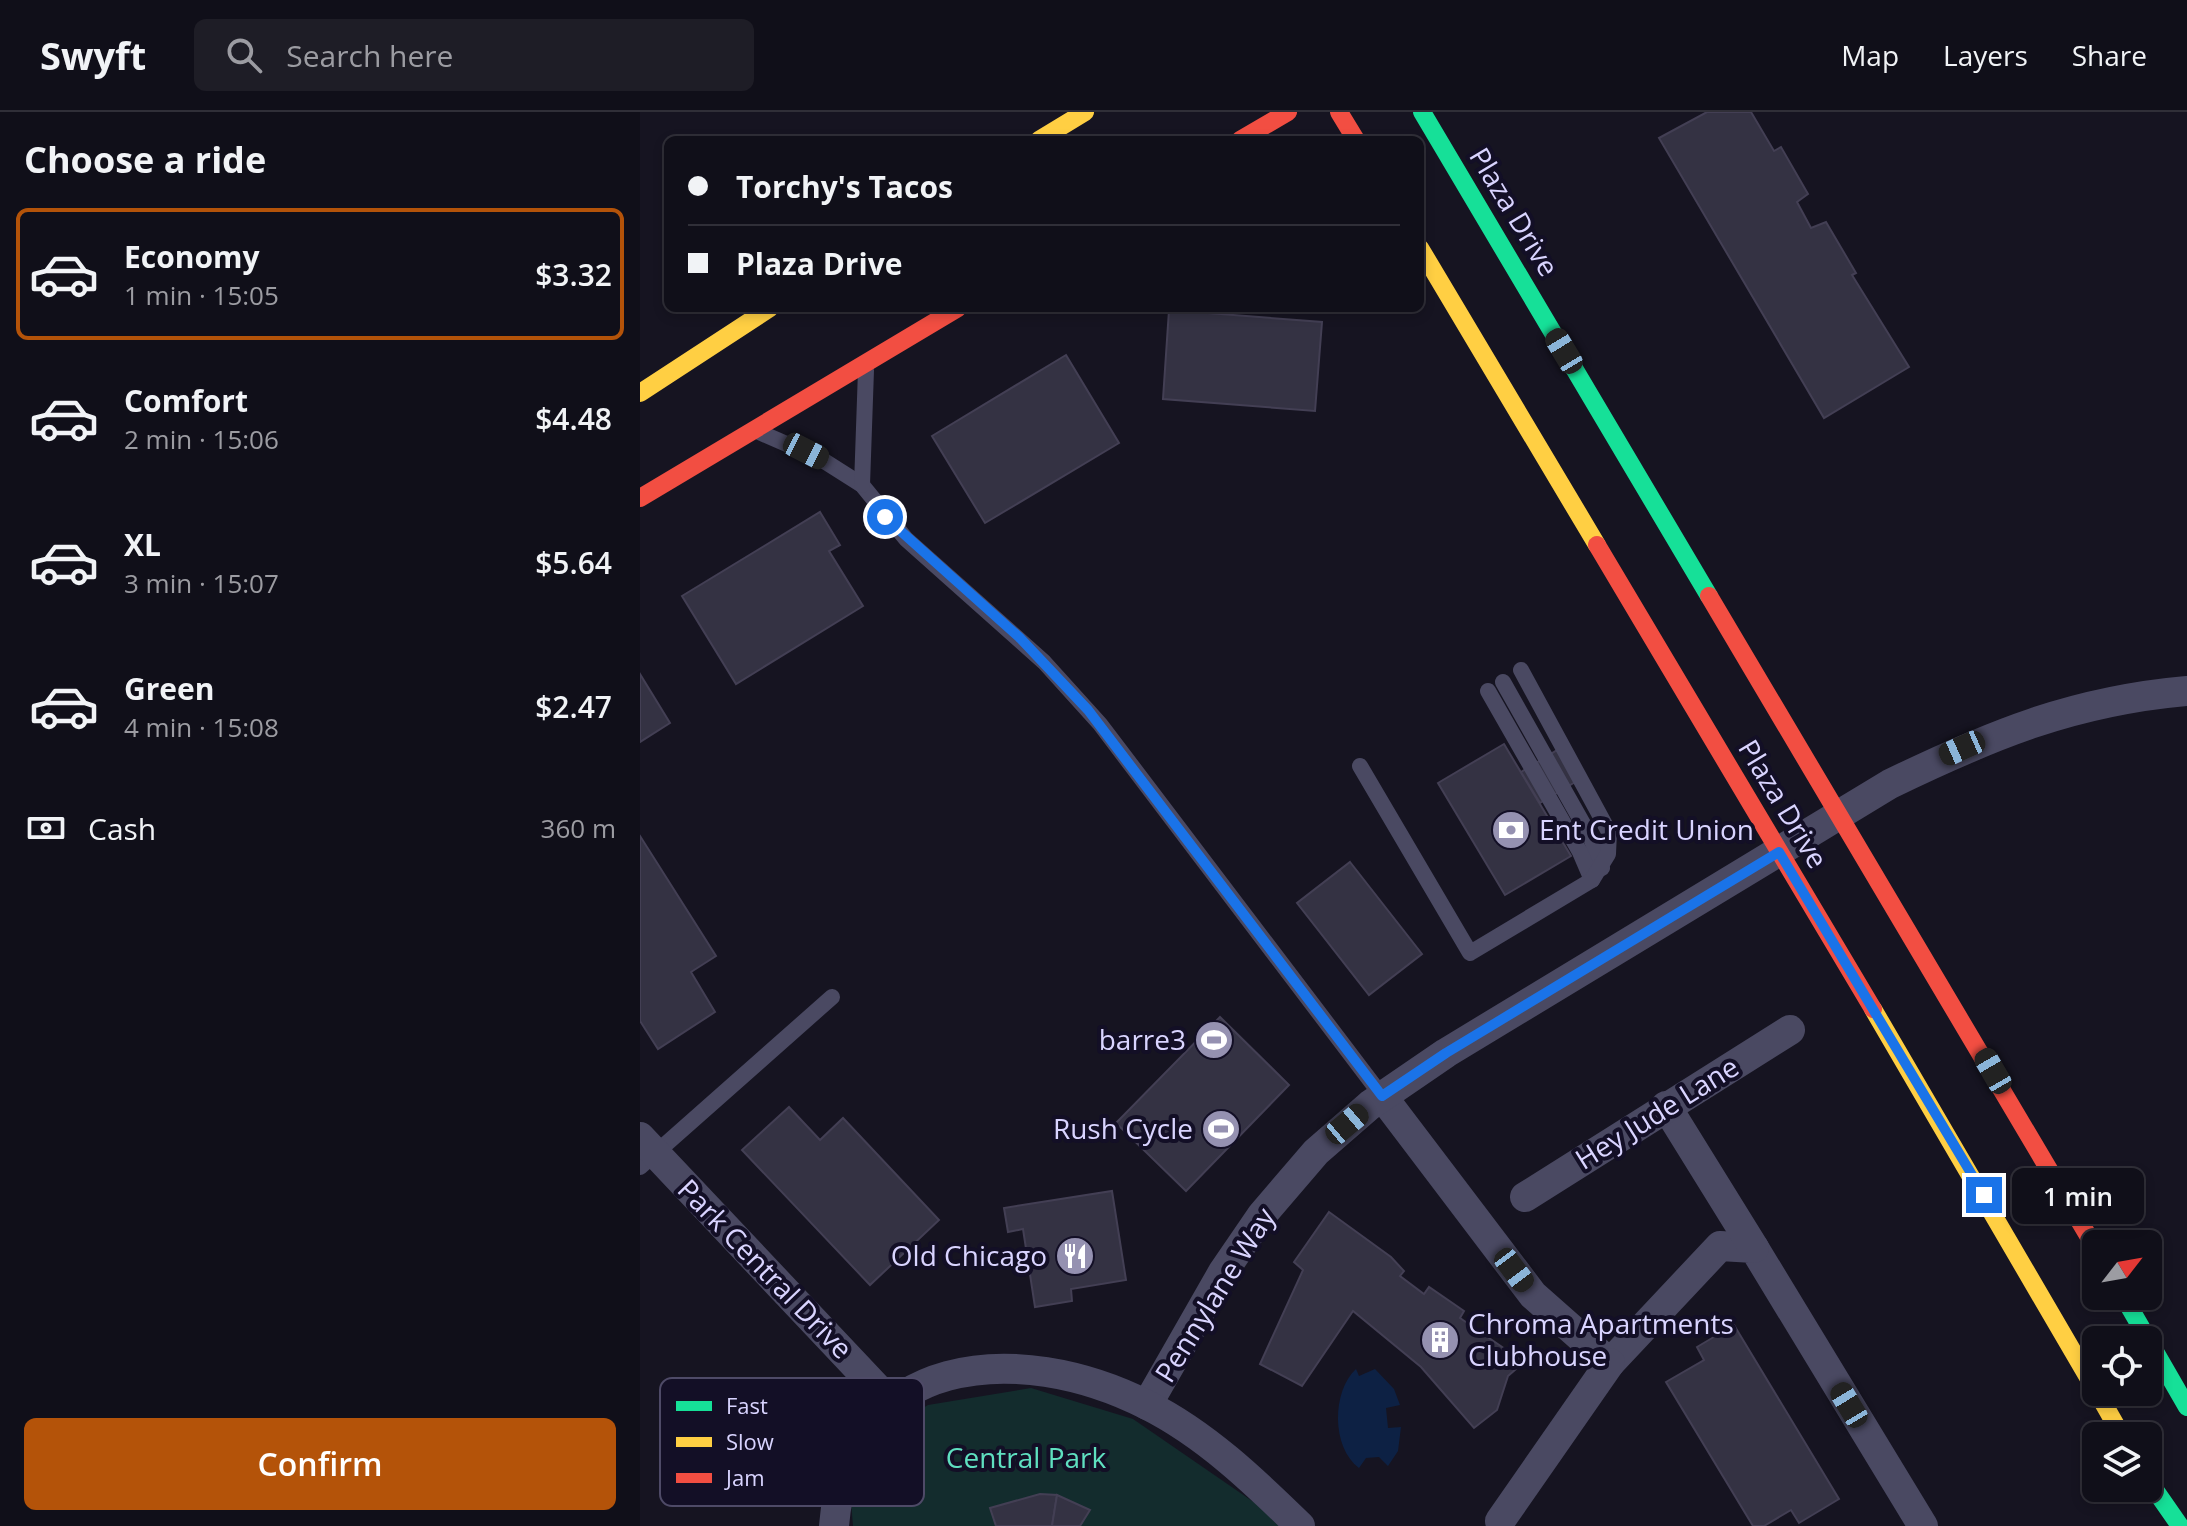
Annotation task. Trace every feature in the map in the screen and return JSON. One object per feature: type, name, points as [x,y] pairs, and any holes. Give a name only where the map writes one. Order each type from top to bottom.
[{"type":"street","points":[[1046,136],[1085,112]]},
{"type":"street","points":[[1247,136],[1288,112]]},
{"type":"street","points":[[1339,112],[1354,136]]},
{"type":"street","name":"Plaza Drive","points":[[1422,112],[2085,1230]]},
{"type":"street","name":"Plaza Drive","points":[[1424,255],[2000,1221],[2082,1366]]},
{"type":"street","points":[[640,393],[764,312]]},
{"type":"street","points":[[640,498],[951,312]]},
{"type":"street","name":"Pennylane Way","points":[[1147,1405],[1228,1264],[1271,1203],[1327,1141],[1382,1096],[1446,1053],[1921,767],[1999,733],[2081,707],[2187,691]]},
{"type":"street","name":"Hey Jude Lane","points":[[1525,1197],[1790,1030]]},
{"type":"street","points":[[1382,1096],[1533,1295],[1610,1363]]},
{"type":"street","points":[[1666,1106],[1754,1248],[1910,1521]]},
{"type":"street","name":"Park Central Drive","points":[[645,1153],[866,1378]]},
{"type":"street","points":[[1500,1521],[1610,1363],[1720,1246],[1754,1248]]},
{"type":"street","points":[[2131,1310],[2187,1407]]},
{"type":"street","points":[[924,1387],[952,1374],[1001,1370],[1073,1378],[1147,1405],[1207,1444],[1300,1526]]},
{"type":"street","points":[[2162,1500],[2180,1526]]},
{"type":"street","points":[[834,1526],[837,1506]]},
{"type":"lane","points":[[862,485],[866,363]]},
{"type":"lane","points":[[754,430],[813,455],[862,485],[906,539],[1019,637],[1088,710],[1382,1096]]},
{"type":"lane","points":[[1360,766],[1470,953],[1597,874],[1609,843],[1604,817],[1521,670]]},
{"type":"lane","points":[[1496,686],[1580,852],[1597,874]]},
{"type":"lane","points":[[645,1153],[832,997]]},
{"type":"green space","name":"Central Park","points":[[1031,1388],[1133,1419],[1255,1503],[1279,1526],[853,1526],[851,1506],[924,1506],[924,1407]]},
{"type":"water","points":[[1356,1369],[1359,1376],[1375,1369],[1394,1389],[1400,1405],[1386,1408],[1388,1428],[1401,1427],[1398,1451],[1388,1466],[1379,1457],[1366,1458],[1359,1468],[1343,1447],[1339,1433],[1339,1404],[1342,1391]]},
{"type":"building","points":[[1707,112],[1751,112],[1774,151],[1781,147],[1808,194],[1797,202],[1811,228],[1826,222],[1856,273],[1852,275],[1909,367],[1824,418],[1659,138]]},
{"type":"building","points":[[1169,312],[1322,322],[1315,411],[1163,399]]},
{"type":"building","points":[[1066,355],[1119,443],[985,523],[932,436]]},
{"type":"building","points":[[820,512],[840,545],[829,551],[863,606],[736,684],[682,596]]},
{"type":"building","points":[[640,674],[670,723],[640,742]]},
{"type":"building","name":"Ent Credit Union","points":[[1504,744],[1571,856],[1505,895],[1438,783]]},
{"type":"building","points":[[1559,749],[1577,781],[1540,803],[1521,772]]},
{"type":"building","points":[[640,836],[716,956],[691,972],[715,1012],[658,1049],[640,1021]]},
{"type":"building","points":[[1350,862],[1422,954],[1369,995],[1297,903]]},
{"type":"building","points":[[1220,1017],[1289,1085],[1186,1191],[1116,1123]]},
{"type":"building","points":[[789,1107],[820,1140],[843,1118],[939,1220],[870,1285],[742,1150]]},
{"type":"building","name":"Old Chicago","points":[[1112,1191],[1126,1280],[1071,1289],[1072,1301],[1035,1307],[1023,1229],[1008,1232],[1004,1208]]},
{"type":"building","name":"Chroma Apartments Clubhouse","points":[[1329,1212],[1391,1257],[1404,1271],[1400,1276],[1424,1294],[1429,1287],[1464,1311],[1460,1318],[1524,1362],[1508,1376],[1497,1410],[1474,1428],[1421,1367],[1353,1311],[1302,1386],[1260,1364],[1303,1270],[1294,1262]]},
{"type":"building","points":[[1734,1325],[1839,1499],[1799,1523],[1791,1510],[1764,1526],[1753,1526],[1666,1382],[1704,1360],[1697,1347]]},
{"type":"building","points":[[1040,1494],[1057,1495],[1052,1526],[996,1526],[990,1508]]},
{"type":"building","points":[[1057,1495],[1090,1510],[1080,1526],[1052,1526]]},
{"type":"traffic: fast","points":[[1422,112],[1709,596]]},
{"type":"traffic: fast","points":[[2131,1310],[2187,1407]]},
{"type":"traffic: fast","points":[[2162,1500],[2180,1526]]},
{"type":"traffic: slow","points":[[1046,136],[1085,112]]},
{"type":"traffic: slow","points":[[1424,255],[1597,545]]},
{"type":"traffic: slow","points":[[640,393],[764,312]]},
{"type":"traffic: slow","points":[[1873,1009],[2082,1367]]},
{"type":"traffic: slow","points":[[2105,1406],[2114,1422]]},
{"type":"traffic: jam","points":[[1247,136],[1288,112]]},
{"type":"traffic: jam","points":[[1339,112],[1354,136]]},
{"type":"traffic: jam","points":[[640,498],[951,312]]},
{"type":"traffic: jam","points":[[1597,545],[1873,1009]]},
{"type":"traffic: jam","points":[[1709,596],[2085,1230]]},
{"type":"place","name":"Ent Credit Union","points":[[1511,830]]},
{"type":"place","name":"barre3","points":[[1214,1040]]},
{"type":"place","name":"Rush Cycle","points":[[1221,1129]]},
{"type":"place","name":"Old Chicago","points":[[1075,1256]]},
{"type":"place","name":"Chroma Apartments Clubhouse","points":[[1440,1340]]},
{"type":"route","points":[[885,517],[1019,637],[1088,710],[1382,1096],[1446,1053],[1779,852],[1984,1195]]}]
